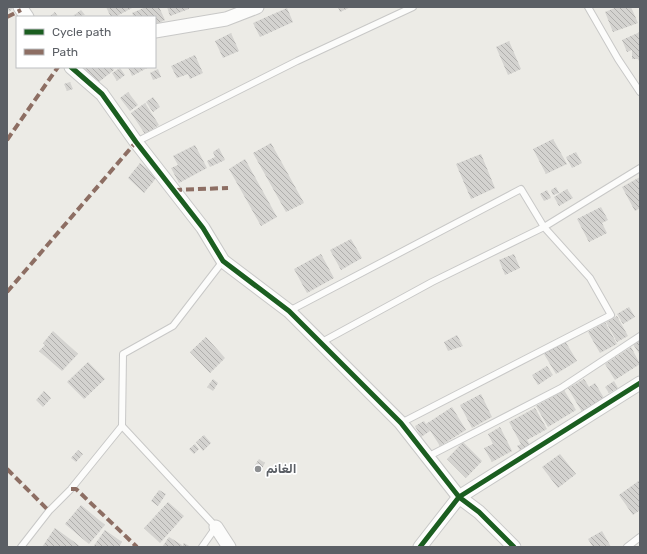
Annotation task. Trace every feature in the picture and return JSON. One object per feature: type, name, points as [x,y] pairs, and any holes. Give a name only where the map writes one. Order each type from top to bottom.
[{"type":"street","points":[[20,7],[26,16]]},
{"type":"street","points":[[156,31],[226,19],[257,7]]},
{"type":"street","points":[[72,68],[102,94],[136,142],[203,228],[223,261],[290,310],[401,423],[429,456],[459,497],[479,512],[514,547]]},
{"type":"street","points":[[420,547],[459,497],[640,383]]},
{"type":"street","points":[[216,528],[229,547]]},
{"type":"lane","points":[[136,142],[297,61],[414,7]]},
{"type":"lane","points":[[588,7],[618,59],[640,92]]},
{"type":"lane","points":[[322,342],[439,279],[544,227],[640,168]]},
{"type":"lane","points":[[290,310],[521,189],[544,227],[590,278],[611,315],[401,423]]},
{"type":"lane","points":[[21,547],[49,511],[70,489],[122,426],[123,354],[174,326],[223,261]]},
{"type":"lane","points":[[429,456],[561,388],[640,336]]},
{"type":"lane","points":[[122,426],[216,528],[202,547]]},
{"type":"lane","points":[[627,547],[640,537]]},
{"type":"building","points":[[7,7],[14,7],[9,12]]},
{"type":"building","points":[[106,7],[134,7],[117,16],[110,16]]},
{"type":"building","points":[[146,7],[159,7],[165,20],[156,24],[156,16],[134,16],[132,13]]},
{"type":"building","points":[[167,7],[188,7],[189,9],[170,16]]},
{"type":"building","points":[[338,7],[351,7],[340,12]]},
{"type":"building","points":[[617,7],[631,7],[638,23],[613,32],[605,12]]},
{"type":"building","points":[[287,8],[293,22],[260,37],[253,23]]},
{"type":"building","points":[[81,10],[85,15],[80,16],[73,16]]},
{"type":"building","points":[[55,12],[57,16],[50,16]]},
{"type":"building","points":[[640,32],[640,63],[638,59],[632,59],[632,50],[627,52],[622,40]]},
{"type":"building","points":[[231,33],[239,51],[223,58],[215,41]]},
{"type":"building","points":[[509,41],[521,69],[508,75],[496,47]]},
{"type":"building","points":[[195,55],[203,73],[190,79],[188,74],[177,78],[171,66]]},
{"type":"building","points":[[81,68],[113,68],[114,70],[95,85]]},
{"type":"building","points":[[120,68],[125,75],[117,81],[112,73]]},
{"type":"building","points":[[128,68],[147,68],[132,76]]},
{"type":"building","points":[[158,69],[161,77],[153,80],[150,73]]},
{"type":"building","points":[[70,82],[73,89],[67,91],[64,84]]},
{"type":"building","points":[[128,92],[138,105],[130,111],[120,98]]},
{"type":"building","points":[[153,97],[160,107],[153,112],[146,102]]},
{"type":"building","points":[[145,103],[159,125],[145,134],[131,113]]},
{"type":"building","points":[[553,139],[567,164],[546,174],[533,149]]},
{"type":"building","points":[[271,143],[304,203],[286,212],[253,153]]},
{"type":"building","points":[[195,145],[207,168],[179,183],[171,168],[178,165],[173,156]]},
{"type":"building","points":[[219,148],[225,160],[210,167],[207,161],[215,157],[213,152]]},
{"type":"building","points":[[576,152],[582,163],[572,168],[566,157]]},
{"type":"building","points":[[481,154],[495,188],[471,199],[456,164]]},
{"type":"building","points":[[245,159],[277,217],[261,226],[229,169]]},
{"type":"building","points":[[140,163],[157,177],[144,193],[128,178]]},
{"type":"building","points":[[640,177],[640,208],[635,211],[622,187]]},
{"type":"building","points":[[556,187],[559,193],[553,195],[551,190]]},
{"type":"building","points":[[567,189],[573,198],[559,206],[554,197]]},
{"type":"building","points":[[547,190],[551,198],[544,201],[540,194]]},
{"type":"building","points":[[601,207],[608,220],[602,223],[607,233],[589,242],[577,219]]},
{"type":"building","points":[[351,239],[362,258],[341,270],[330,250]]},
{"type":"building","points":[[321,254],[334,278],[307,293],[294,269]]},
{"type":"building","points":[[514,254],[520,268],[505,275],[499,260]]},
{"type":"building","points":[[629,307],[635,317],[623,324],[617,314]]},
{"type":"building","points":[[617,316],[628,336],[617,342],[606,322]]},
{"type":"building","points":[[605,322],[617,344],[600,353],[588,332]]},
{"type":"building","points":[[53,331],[78,354],[62,371],[39,351],[45,345],[43,343]]},
{"type":"building","points":[[457,335],[463,346],[448,351],[444,342]]},
{"type":"building","points":[[206,337],[225,358],[210,373],[190,352]]},
{"type":"building","points":[[640,339],[640,355],[633,344]]},
{"type":"building","points":[[565,341],[577,361],[556,374],[544,354]]},
{"type":"building","points":[[631,347],[640,364],[615,380],[605,364]]},
{"type":"building","points":[[88,362],[105,379],[84,399],[67,382]]},
{"type":"building","points":[[547,366],[553,375],[538,385],[532,375]]},
{"type":"building","points":[[213,379],[218,383],[213,391],[207,387]]},
{"type":"building","points":[[584,379],[589,387],[595,383],[604,398],[582,412],[568,388]]},
{"type":"building","points":[[614,381],[618,388],[609,393],[605,387]]},
{"type":"building","points":[[564,390],[576,410],[548,427],[536,406]]},
{"type":"building","points":[[44,391],[51,398],[43,407],[36,400]]},
{"type":"building","points":[[481,394],[492,417],[472,428],[460,405]]},
{"type":"building","points":[[452,407],[466,430],[440,446],[426,424]]},
{"type":"building","points":[[535,408],[547,429],[527,440],[530,445],[520,450],[517,446],[521,444],[509,422]]},
{"type":"building","points":[[424,421],[430,431],[421,437],[415,426]]},
{"type":"building","points":[[500,427],[512,451],[492,462],[484,448],[493,444],[488,434]]},
{"type":"building","points":[[204,435],[211,443],[203,451],[196,442]]},
{"type":"building","points":[[463,442],[482,461],[466,478],[447,459]]},
{"type":"building","points":[[195,444],[199,449],[194,454],[189,449]]},
{"type":"building","points":[[78,450],[83,454],[76,462],[71,458]]},
{"type":"building","points":[[560,454],[576,474],[558,488],[542,467]]},
{"type":"building","points":[[259,459],[265,463],[260,472],[253,468]]},
{"type":"building","points":[[640,480],[640,510],[633,515],[619,495]]},
{"type":"building","points":[[159,490],[166,494],[158,506],[151,501]]},
{"type":"building","points":[[168,502],[184,516],[160,543],[144,528]]},
{"type":"building","points":[[81,505],[105,525],[89,544],[65,524]]},
{"type":"building","points":[[55,528],[81,547],[42,547]]},
{"type":"building","points":[[105,530],[122,542],[119,547],[93,547]]},
{"type":"building","points":[[602,531],[611,547],[593,547],[588,539]]},
{"type":"building","points":[[169,537],[182,545],[181,547],[162,547]]},
{"type":"building","points":[[184,543],[191,547],[182,547]]},
{"type":"marked path","points":[[7,17],[21,10]]},
{"type":"marked path","points":[[7,140],[57,68]]},
{"type":"marked path","points":[[7,292],[136,142]]},
{"type":"marked path","points":[[174,190],[228,188]]},
{"type":"marked path","points":[[7,469],[49,511]]},
{"type":"marked path","points":[[71,489],[76,489],[137,547]]},
{"type":"cycle path","points":[[72,68],[102,94],[136,142],[203,228],[223,261],[289,311],[401,423],[459,497],[479,512],[514,547]]},
{"type":"cycle path","points":[[420,547],[459,497],[640,383]]},
{"type":"place","name":"الغانم","points":[[258,469]]}]
